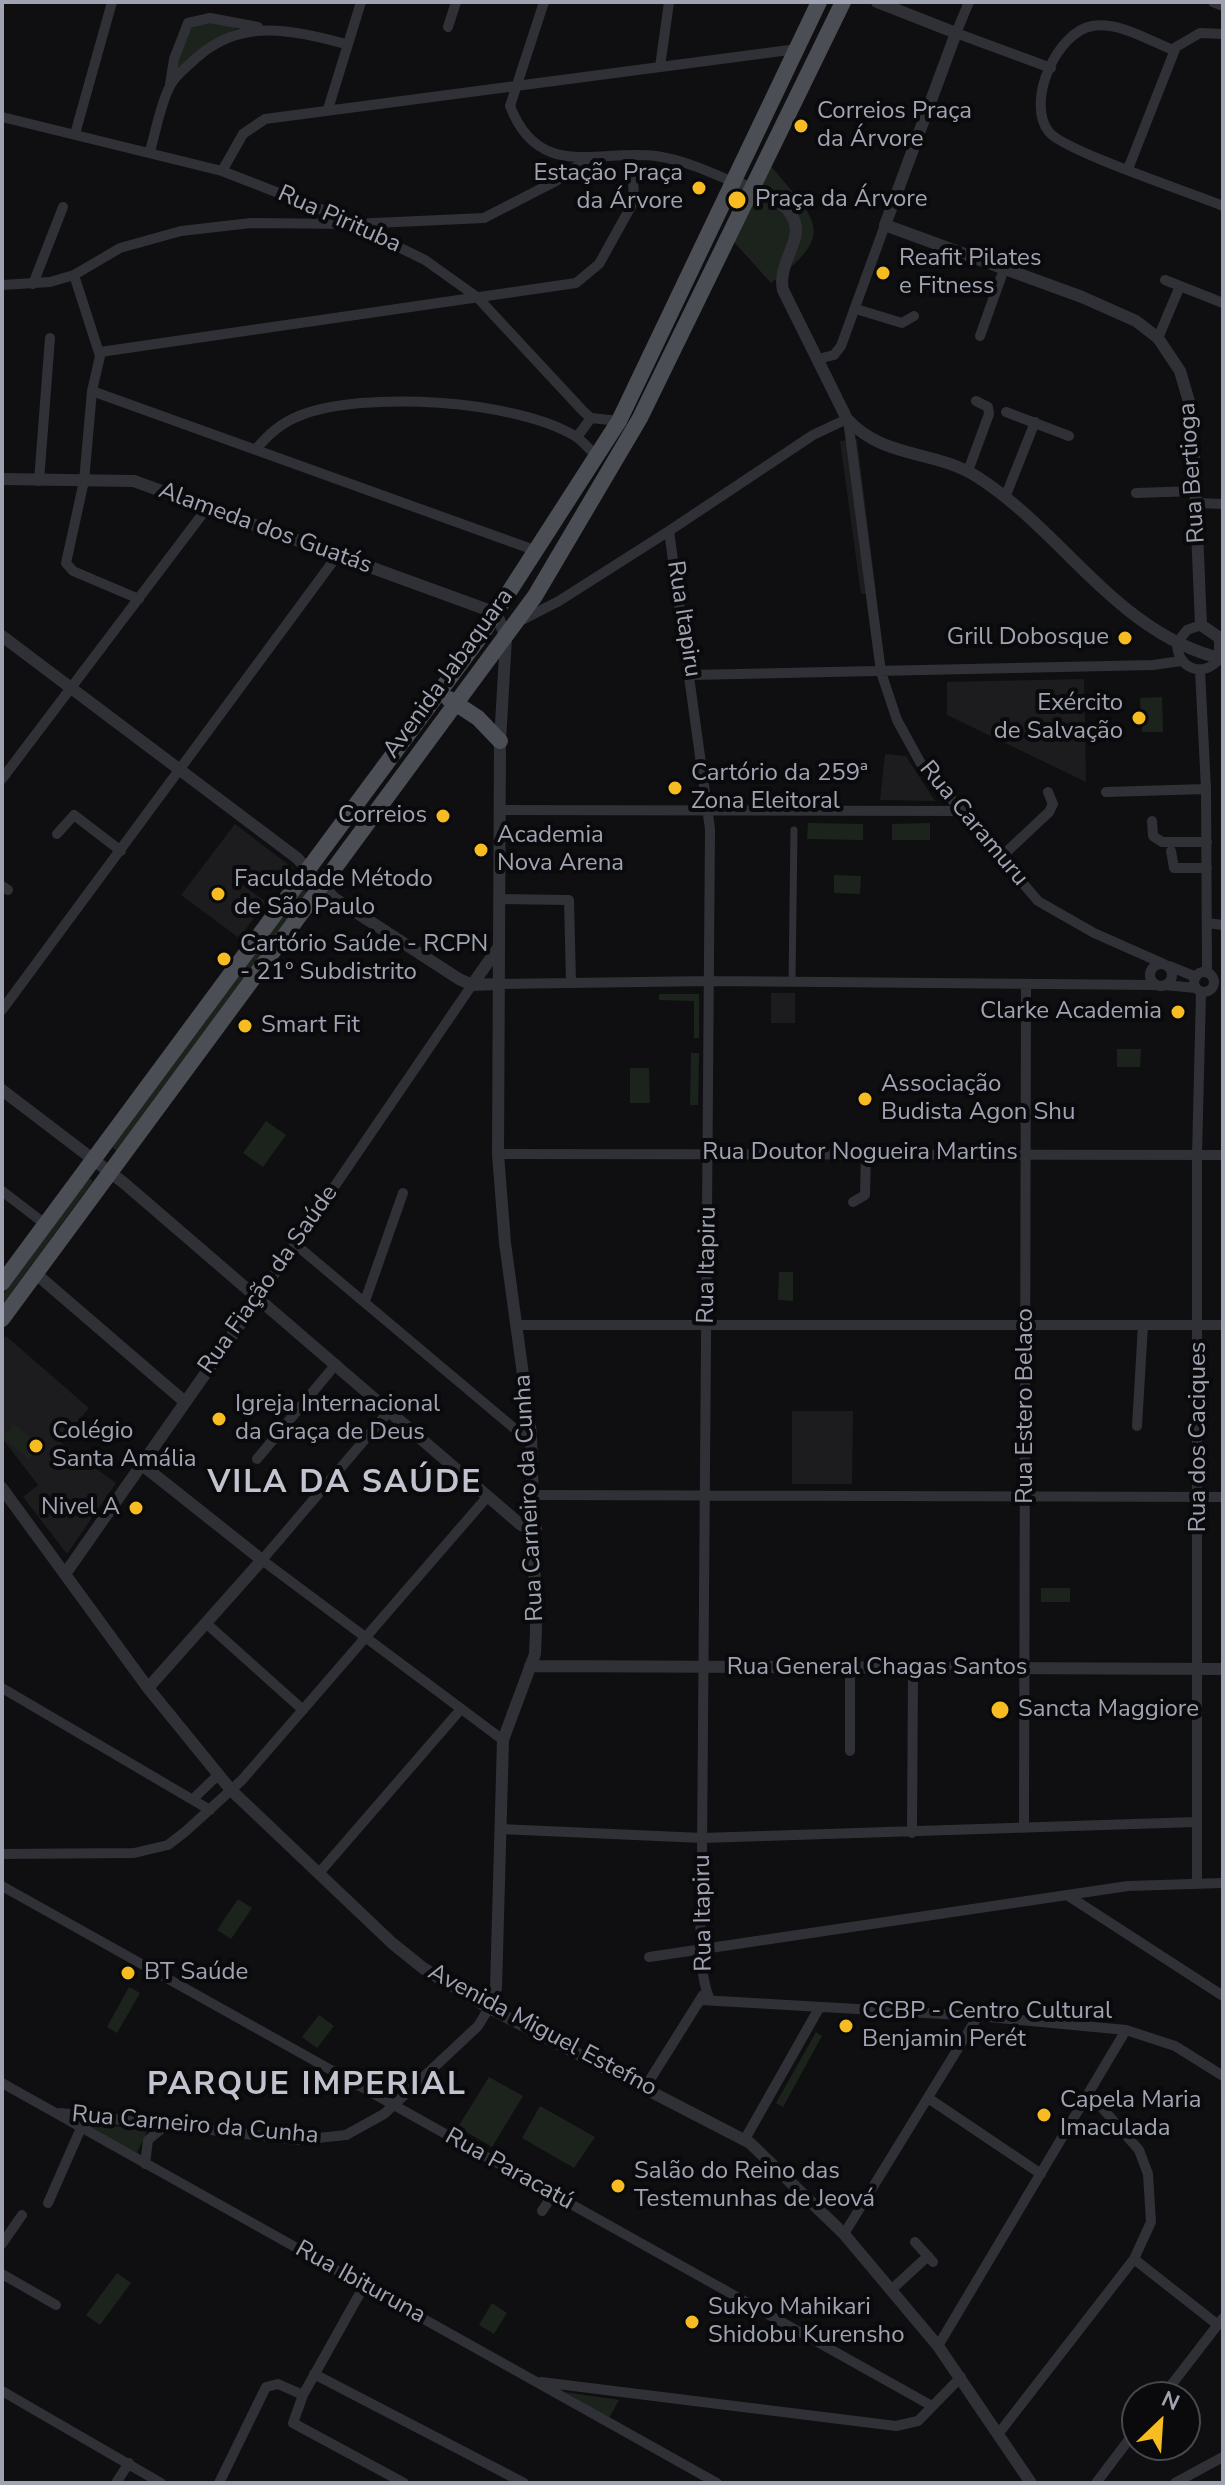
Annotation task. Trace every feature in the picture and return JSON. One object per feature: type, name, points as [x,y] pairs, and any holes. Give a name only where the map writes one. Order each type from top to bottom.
[{"type":"main road","name":"Avenida Jabaquara","points":[[3,1279],[496,614],[537,551],[619,421],[819,2]]},
{"type":"main road","name":"Avenida Jabaquara","points":[[2,1319],[518,622],[633,431],[843,2]]},
{"type":"main road","points":[[438,693],[478,718],[500,741]]},
{"type":"street","points":[[75,134],[112,2]]},
{"type":"street","points":[[328,109],[361,2]]},
{"type":"street","points":[[448,27],[456,2]]},
{"type":"street","points":[[544,2],[510,106],[529,137],[566,158],[632,155],[681,161],[754,188],[777,200],[794,223],[796,236],[781,285],[848,420],[881,446],[968,471],[1006,495],[1108,593],[1177,643],[1221,658]]},
{"type":"street","points":[[660,67],[669,2]]},
{"type":"street","points":[[877,2],[1051,68]]},
{"type":"street","points":[[818,359],[834,355],[841,346],[969,2]]},
{"type":"street","points":[[1213,2],[1223,6]]},
{"type":"street","points":[[150,151],[170,86],[174,59],[188,23],[210,18],[286,30],[346,44]]},
{"type":"street","points":[[1173,50],[1113,27],[1090,26],[1068,38],[1051,68],[1040,113],[1048,132],[1063,144],[1223,206]]},
{"type":"street","points":[[170,86],[205,50],[241,32],[263,28]]},
{"type":"street","points":[[1128,169],[1173,50],[1200,33],[1223,34]]},
{"type":"street","points":[[222,171],[243,134],[257,122],[328,109],[797,49]]},
{"type":"street","name":"Rua Pirituba","points":[[2,117],[222,171],[353,224],[441,269],[477,297],[591,418]]},
{"type":"street","points":[[100,352],[576,283],[599,264],[634,201],[632,155]]},
{"type":"street","points":[[2,285],[33,284],[74,275],[120,248],[181,231],[251,223],[353,224],[492,216],[556,181],[587,159]]},
{"type":"street","points":[[33,284],[63,207]]},
{"type":"street","name":"Rua Bertioga","points":[[885,225],[1120,313],[1158,338],[1180,371],[1190,397],[1201,625]]},
{"type":"street","points":[[980,336],[1004,269]]},
{"type":"street","points":[[74,275],[100,352],[92,391],[84,481],[66,559],[67,567],[139,599]]},
{"type":"street","points":[[1165,280],[1223,303]]},
{"type":"street","points":[[1158,338],[1180,286]]},
{"type":"street","points":[[856,309],[898,323],[906,323],[914,316]]},
{"type":"street","points":[[39,481],[50,338]]},
{"type":"street","points":[[92,391],[537,551]]},
{"type":"street","points":[[968,471],[989,414],[988,407],[976,401]]},
{"type":"street","points":[[256,449],[273,430],[301,415],[339,406],[459,404],[534,419],[577,437],[597,457]]},
{"type":"street","points":[[1006,412],[1069,436]]},
{"type":"street","points":[[577,437],[591,418],[619,421]]},
{"type":"street","points":[[518,622],[559,601],[818,433],[848,420]]},
{"type":"street","name":"Rua Caramuru","points":[[848,420],[881,672],[897,720],[910,744],[960,811],[1049,910],[1223,994]]},
{"type":"street","points":[[1006,495],[1035,422]]},
{"type":"street","name":"Alameda dos Guatás","points":[[2,479],[126,480],[496,614]]},
{"type":"street","points":[[1136,493],[1197,497],[1223,504]]},
{"type":"street","points":[[2,779],[207,508]]},
{"type":"street","name":"Rua Itapiru","points":[[669,531],[709,810],[712,981],[702,1838],[705,1997]]},
{"type":"street","points":[[2,1010],[183,769],[337,556]]},
{"type":"street","points":[[496,614],[506,638]]},
{"type":"street","points":[[1201,625],[1220,638],[1221,658],[1211,668],[1190,669],[1181,661],[1177,643],[1187,630],[1201,625]]},
{"type":"street","points":[[2,636],[183,769],[297,858],[322,887],[352,910],[498,999]]},
{"type":"street","name":"Rua Carneiro da Cunha","points":[[54,2113],[316,2140],[359,2130],[393,2105],[478,2026],[496,1988],[503,1740],[530,1666],[536,1630],[536,1528],[531,1433],[505,1243],[498,1154],[500,741],[506,638]]},
{"type":"street","points":[[692,675],[1153,665],[1181,661]]},
{"type":"street","points":[[477,985],[712,981],[1202,984],[1207,923],[1207,842],[1200,670]]},
{"type":"street","points":[[1106,792],[1206,789]]},
{"type":"street","points":[[1000,858],[1049,812],[1053,804],[1048,792]]},
{"type":"street","points":[[500,810],[960,811]]},
{"type":"street","points":[[57,834],[73,815],[121,851]]},
{"type":"street","points":[[1152,821],[1153,836],[1159,842],[1207,842]]},
{"type":"street","points":[[792,982],[794,830]]},
{"type":"street","points":[[1171,851],[1174,868],[1207,868]]},
{"type":"street","points":[[499,899],[569,900],[571,983]]},
{"type":"street","points":[[1207,923],[1223,925]]},
{"type":"street","points":[[477,985],[498,948]]},
{"type":"street","points":[[1166,965],[1171,979],[1160,985],[1150,971],[1166,965]]},
{"type":"street","name":"Rua Estero Belaco","points":[[1024,1828],[1026,984]]},
{"type":"street","name":"Rua dos Caciques","points":[[1197,1883],[1197,1155],[1202,984]]},
{"type":"street","name":"Rua Fiação da Saúde","points":[[65,1574],[477,985]]},
{"type":"street","points":[[2,1090],[93,1159],[259,1297],[521,1525],[536,1528]]},
{"type":"street","name":"Rua Doutor Nogueira Martins","points":[[498,1154],[1025,1152],[1223,1155]]},
{"type":"street","points":[[853,1202],[865,1195],[866,1153]]},
{"type":"street","points":[[2,1191],[45,1224]]},
{"type":"street","points":[[365,1301],[403,1193]]},
{"type":"street","points":[[295,1244],[515,1429],[531,1433]]},
{"type":"street","points":[[35,1273],[185,1402]]},
{"type":"street","points":[[518,1325],[1223,1325]]},
{"type":"street","points":[[1137,1426],[1143,1325]]},
{"type":"street","points":[[257,1459],[336,1364]]},
{"type":"street","points":[[148,1688],[207,1624],[390,1410]]},
{"type":"street","points":[[141,1464],[262,1560],[503,1740]]},
{"type":"street","name":"Avenida Miguel Estefno","points":[[2,1488],[148,1688],[231,1790],[409,1957],[489,2008],[745,2139],[844,2234],[938,2346],[1031,2483]]},
{"type":"street","points":[[534,1495],[1223,1497]]},
{"type":"street","points":[[2,1854],[151,1850],[168,1845],[231,1790],[488,1496]]},
{"type":"street","points":[[207,1624],[303,1710]]},
{"type":"street","name":"Rua General Chagas Santos","points":[[530,1666],[1223,1669]]},
{"type":"street","points":[[850,1668],[850,1751]]},
{"type":"street","points":[[912,1833],[913,1668]]},
{"type":"street","points":[[2,1688],[210,1810]]},
{"type":"street","points":[[319,1873],[461,1709]]},
{"type":"street","points":[[194,1798],[217,1776]]},
{"type":"street","points":[[500,1829],[702,1838],[1196,1822]]},
{"type":"street","points":[[649,1957],[1128,1886],[1223,1883]]},
{"type":"street","name":"Rua Paracatú","points":[[2,1886],[932,2406]]},
{"type":"street","points":[[1067,1895],[1223,1996]]},
{"type":"street","points":[[646,2086],[705,1997],[818,2010],[978,2016],[1126,2030],[1175,2046],[1223,2076]]},
{"type":"street","points":[[745,2139],[818,2010]]},
{"type":"street","points":[[844,2234],[978,2016]]},
{"type":"street","points":[[938,2346],[1126,2030]]},
{"type":"street","name":"Rua Ibituruna","points":[[2,2083],[717,2483]]},
{"type":"street","points":[[999,2433],[1134,2259],[1151,2222],[1148,2174],[1133,2140],[1089,2093]]},
{"type":"street","points":[[928,2098],[1041,2174]]},
{"type":"street","points":[[145,2164],[148,2140],[166,2125]]},
{"type":"street","points":[[48,2203],[81,2128]]},
{"type":"street","points":[[542,2211],[553,2194]]},
{"type":"street","points":[[2,2244],[22,2215]]},
{"type":"street","points":[[891,2290],[930,2259],[915,2242]]},
{"type":"street","points":[[1134,2259],[1220,2321],[1174,2381]]},
{"type":"street","points":[[2,2274],[56,2305]]},
{"type":"street","points":[[364,2286],[292,2420],[300,2428],[404,2483]]},
{"type":"street","points":[[314,2374],[524,2483]]},
{"type":"street","points":[[532,2381],[881,2426],[906,2426],[918,2421],[961,2377]]},
{"type":"street","points":[[219,2483],[266,2387],[278,2384],[303,2395]]},
{"type":"street","points":[[2,2391],[161,2483]]},
{"type":"street","points":[[1096,2483],[1121,2450]]},
{"type":"street","points":[[1175,2483],[1223,2457]]},
{"type":"street","points":[[116,2483],[129,2463]]},
{"type":"shaded area","points":[[199,21],[239,27],[177,69],[177,55],[182,42]]},
{"type":"shaded area","name":"Praça da Árvore","points":[[771,166],[809,214],[813,239],[792,266],[771,283],[734,242]]},
{"type":"shaded area","points":[[857,439],[876,592],[861,594],[840,441]]},
{"type":"shaded area","points":[[1084,679],[1086,782],[947,715],[947,682]]},
{"type":"shaded area","points":[[1162,697],[1163,732],[1142,732],[1140,698]]},
{"type":"shaded area","points":[[885,754],[906,756],[935,801],[880,800]]},
{"type":"shaded area","points":[[808,823],[863,824],[863,840],[807,839]]},
{"type":"shaded area","points":[[930,823],[930,840],[892,840],[892,824]]},
{"type":"shaded area","name":"Faculdade Método de São Paulo","points":[[235,824],[293,868],[275,891],[241,866],[233,878],[266,902],[239,938],[181,895]]},
{"type":"shaded area","points":[[834,875],[861,876],[860,894],[834,893]]},
{"type":"shaded area","points":[[303,889],[307,893],[117,1151],[112,1147]]},
{"type":"shaded area","points":[[771,993],[795,993],[795,1023],[771,1023]]},
{"type":"shaded area","points":[[659,994],[699,994],[699,1038],[694,1038],[694,1001],[659,1000]]},
{"type":"shaded area","points":[[1117,1049],[1141,1049],[1140,1067],[1117,1067]]},
{"type":"shaded area","points":[[691,1053],[699,1053],[698,1105],[690,1105]]},
{"type":"shaded area","points":[[630,1068],[649,1068],[650,1103],[630,1103]]},
{"type":"shaded area","points":[[266,1121],[286,1135],[263,1167],[243,1153]]},
{"type":"shaded area","points":[[89,1178],[93,1181],[2,1305],[2,1296]]},
{"type":"shaded area","points":[[779,1272],[793,1272],[793,1301],[778,1300]]},
{"type":"shaded area","name":"Colégio Santa Amália","points":[[6,1336],[89,1408],[60,1442],[116,1483],[67,1554],[23,1497],[38,1485],[2,1438],[2,1342]]},
{"type":"shaded area","points":[[792,1411],[853,1411],[852,1484],[792,1484]]},
{"type":"shaded area","points":[[14,1424],[40,1446],[28,1459],[3,1437]]},
{"type":"shaded area","points":[[1041,1588],[1070,1588],[1070,1602],[1041,1602]]},
{"type":"shaded area","points":[[238,1899],[252,1908],[231,1939],[217,1930]]},
{"type":"shaded area","points":[[129,1987],[140,1993],[117,2033],[107,2027]]},
{"type":"shaded area","points":[[319,2015],[334,2026],[317,2048],[302,2037]]},
{"type":"shaded area","points":[[816,2032],[822,2036],[783,2107],[776,2103]]},
{"type":"shaded area","points":[[489,2077],[523,2096],[492,2147],[458,2127]]},
{"type":"shaded area","points":[[540,2106],[595,2137],[574,2168],[522,2138]]},
{"type":"shaded area","points":[[74,2120],[147,2131],[137,2153]]},
{"type":"shaded area","points":[[117,2273],[131,2283],[100,2325],[86,2315]]},
{"type":"shaded area","points":[[492,2303],[507,2313],[494,2334],[479,2325]]},
{"type":"shaded area","points":[[565,2392],[619,2400],[609,2418]]},
{"type":"place","name":"Correios Praça da Árvore","points":[[801,126]]},
{"type":"place","name":"Estação Praça da Árvore","points":[[699,188]]},
{"type":"place","name":"Praça da Árvore","points":[[737,200]]},
{"type":"place","name":"Reafit Pilates e Fitness","points":[[883,273]]},
{"type":"place","name":"Grill Dobosque","points":[[1125,638]]},
{"type":"place","name":"Exército de Salvação","points":[[1139,718]]},
{"type":"place","name":"Cartório da 259ª Zona Eleitoral","points":[[675,788]]},
{"type":"place","name":"Correios","points":[[443,816]]},
{"type":"place","name":"Academia Nova Arena","points":[[481,850]]},
{"type":"place","name":"Faculdade Método de São Paulo","points":[[218,894]]},
{"type":"place","name":"Cartório Saúde - RCPN - 21º Subdistrito","points":[[224,959]]},
{"type":"place","name":"Clarke Academia","points":[[1178,1012]]},
{"type":"place","name":"Smart Fit","points":[[245,1026]]},
{"type":"place","name":"Associação Budista Agon Shu","points":[[865,1099]]},
{"type":"place","name":"Igreja Internacional da Graça de Deus","points":[[219,1419]]},
{"type":"place","name":"Colégio Santa Amália","points":[[36,1446]]},
{"type":"place","name":"Nivel A","points":[[136,1508]]},
{"type":"place","name":"Sancta Maggiore","points":[[1000,1710]]},
{"type":"place","name":"BT Saúde","points":[[128,1973]]},
{"type":"place","name":"CCBP - Centro Cultural Benjamin Perét","points":[[846,2026]]},
{"type":"place","name":"Capela Maria Imaculada","points":[[1044,2115]]},
{"type":"place","name":"Salão do Reino das Testemunhas de Jeová","points":[[618,2186]]},
{"type":"place","name":"Sukyo Mahikari Shidobu Kurensho","points":[[692,2322]]},
{"type":"district","name":"VILA DA SAÚDE","points":[[345,1484]]},
{"type":"district","name":"PARQUE IMPERIAL","points":[[307,2086]]}]
